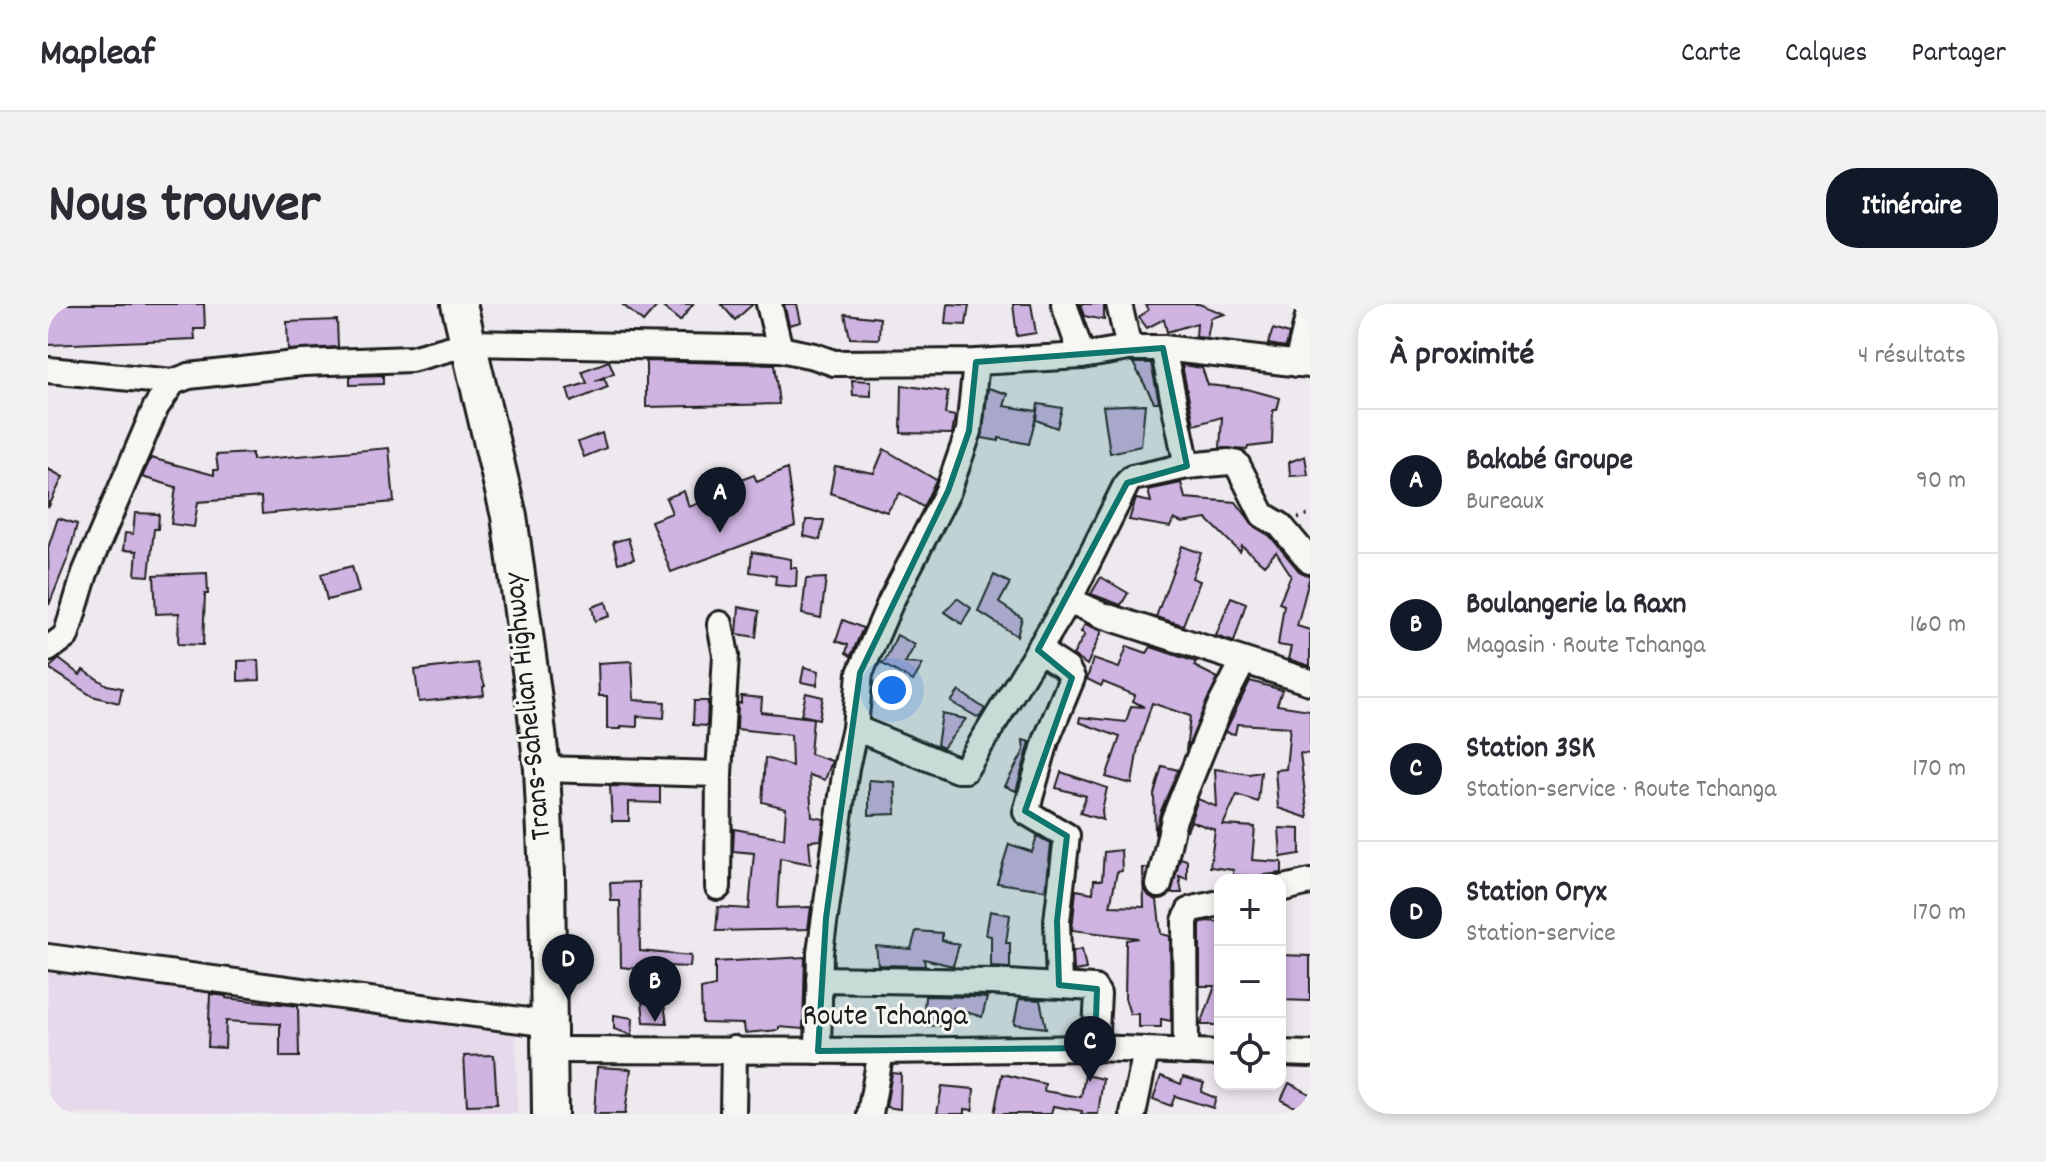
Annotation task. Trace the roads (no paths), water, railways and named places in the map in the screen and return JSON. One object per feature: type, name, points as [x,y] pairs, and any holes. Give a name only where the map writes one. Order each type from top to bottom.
[{"type":"highway","name":"Trans-Sahelian Highway","points":[[459,304],[509,516],[542,769],[550,1114]]},
{"type":"street","points":[[769,304],[780,349]]},
{"type":"street","points":[[1064,304],[1082,356]]},
{"type":"street","points":[[1119,304],[1129,348]]},
{"type":"street","points":[[48,370],[173,382],[189,376],[303,363],[411,359],[470,343],[780,349],[834,363],[976,362],[1082,356],[1129,348],[1163,348],[1303,364],[1310,309]]},
{"type":"street","points":[[1163,348],[1187,466]]},
{"type":"street","points":[[818,1051],[820,952],[846,768],[855,728],[860,673],[873,638],[948,491],[969,431],[976,362]]},
{"type":"street","points":[[48,649],[66,636],[85,573],[156,407],[173,382]]},
{"type":"street","points":[[855,728],[957,770],[965,770],[1069,600],[1132,478],[1187,466],[1237,464],[1263,515],[1280,525],[1310,561]]},
{"type":"street","points":[[1069,600],[1102,615],[1310,682]]},
{"type":"street","points":[[718,887],[719,774],[726,655],[720,624]]},
{"type":"street","points":[[1038,650],[1067,669],[1072,678],[1046,741],[1026,812],[1067,836],[1057,921],[1059,985]]},
{"type":"street","points":[[1159,885],[1174,819],[1219,708],[1227,698],[1243,662]]},
{"type":"street","points":[[542,769],[719,774]]},
{"type":"street","points":[[1286,888],[1310,882]]},
{"type":"street","points":[[1186,1052],[1185,921],[1189,911],[1214,904]]},
{"type":"street","name":"Route Tchanga","points":[[48,957],[550,1037],[734,1049],[881,1051],[1095,1048],[1214,1053]]},
{"type":"street","points":[[819,979],[1059,985],[1097,989],[1095,1048]]},
{"type":"street","points":[[733,1114],[734,1049]]},
{"type":"street","points":[[870,1114],[881,1051]]},
{"type":"street","points":[[1133,1114],[1146,1051]]},
{"type":"street","points":[[1286,1053],[1310,1054]]},
{"type":"place","name":"Bakabé Groupe","points":[[720,533]]},
{"type":"place","name":"Station Oryx","points":[[568,1000]]},
{"type":"place","name":"Boulangerie la Raxn","points":[[655,1022]]},
{"type":"place","name":"Station 3SK","points":[[1090,1082]]}]
